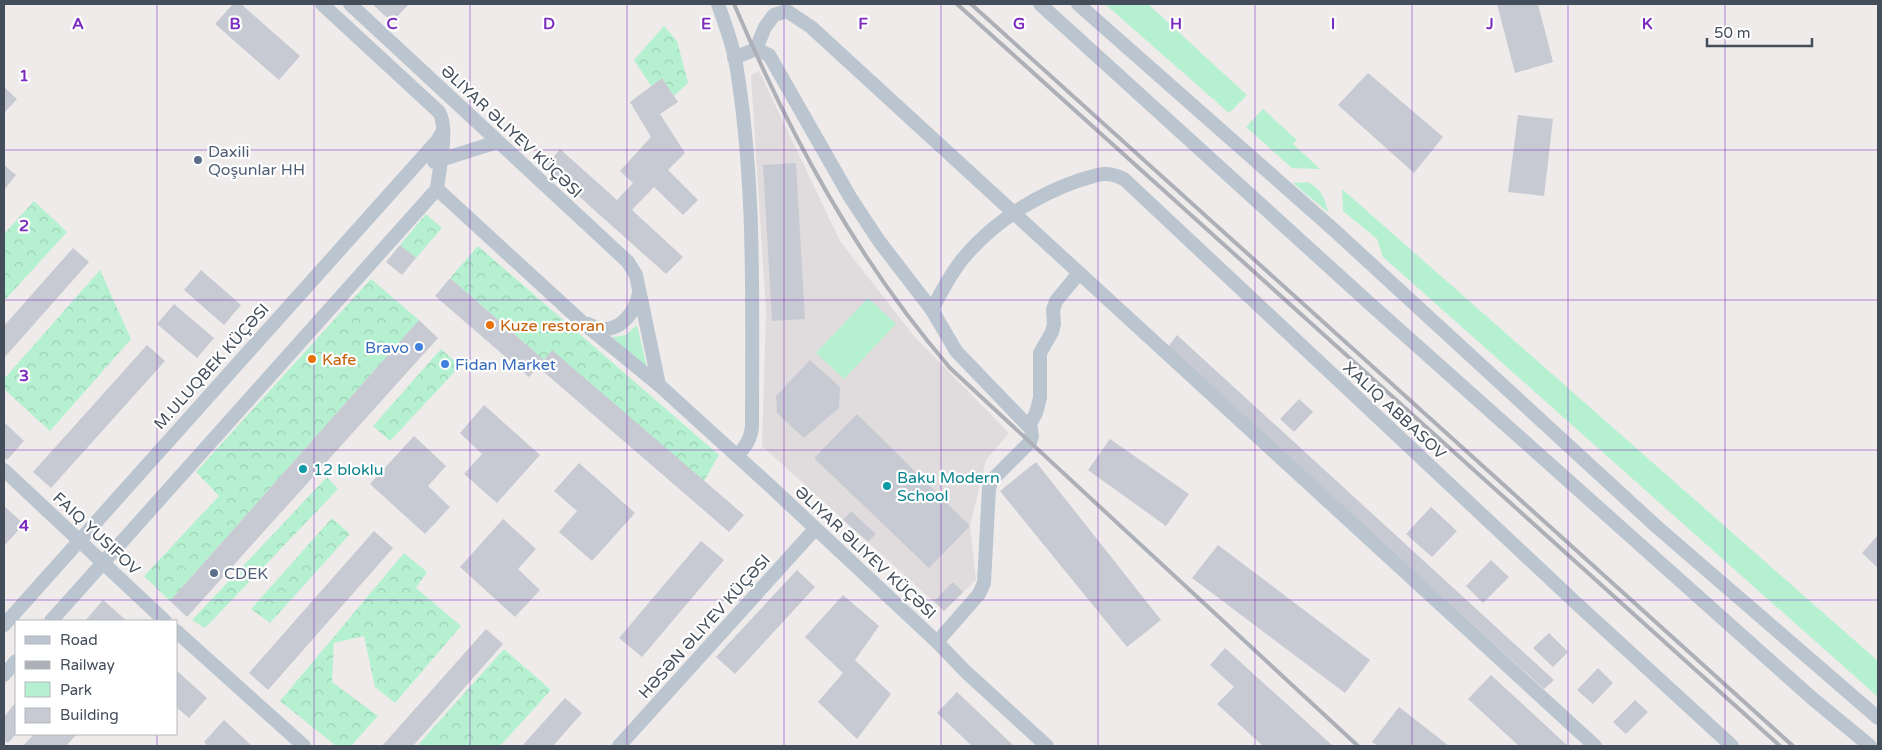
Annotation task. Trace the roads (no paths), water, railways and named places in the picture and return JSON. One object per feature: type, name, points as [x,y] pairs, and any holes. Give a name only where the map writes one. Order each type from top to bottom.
[{"type":"street","points":[[52,620],[437,189],[443,130],[443,119],[439,112],[322,4]]},
{"type":"street","name":"ƏLIYAR ƏLIYEV KÜÇƏSI","points":[[350,4],[628,262],[636,275],[659,385]]},
{"type":"street","points":[[718,4],[734,58],[745,133],[751,246],[751,436],[748,444],[737,456]]},
{"type":"street","points":[[1040,4],[1375,309],[1798,686],[1870,746]]},
{"type":"street","points":[[1078,4],[1334,230],[1657,527],[1878,718]]},
{"type":"street","points":[[756,50],[765,27],[774,15],[787,11],[811,27],[1595,746]]},
{"type":"street","points":[[734,58],[756,50],[769,55],[850,197],[879,241],[932,310],[956,351],[983,381],[1029,426],[1032,436],[1030,442],[992,480],[988,488],[984,583],[979,594],[937,642]]},
{"type":"street","name":"M.ULUQBEK KÜÇƏSI","points":[[4,625],[437,141],[443,130]]},
{"type":"street","points":[[412,169],[497,142]]},
{"type":"street","points":[[932,310],[954,270],[967,254],[989,232],[1014,213],[1061,186],[1104,174],[1115,175],[1124,179],[1568,596],[1732,746]]},
{"type":"street","name":"ƏLIYAR ƏLIYEV KÜÇƏSI","points":[[437,189],[582,322],[659,385],[737,456],[1047,746]]},
{"type":"street","points":[[1029,426],[1036,413],[1040,398],[1040,353],[1052,332],[1054,324],[1053,310],[1056,300],[1079,272]]},
{"type":"street","points":[[582,322],[602,329],[614,328],[625,320],[637,304],[639,290]]},
{"type":"street","name":"FAIQ YUSIFOV","points":[[4,470],[164,620]]},
{"type":"street","name":"HƏSƏN ƏLIYEV KÜÇƏSI","points":[[619,746],[815,529]]},
{"type":"street","points":[[178,633],[304,746]]},
{"type":"street","points":[[4,675],[15,662]]},
{"type":"railway","points":[[734,4],[778,101],[828,195],[885,284],[916,327],[950,368],[1358,746]]},
{"type":"railway","points":[[957,4],[1780,746]]},
{"type":"railway","points":[[971,4],[1793,746]]},
{"type":"place","name":"Daxili Qoşunlar HH","points":[[198,160]]},
{"type":"place","name":"Kuze restoran","points":[[490,325]]},
{"type":"place","name":"Bravo","points":[[419,347]]},
{"type":"place","name":"Kafe","points":[[312,359]]},
{"type":"place","name":"Fidan Market","points":[[445,364]]},
{"type":"place","name":"12 bloklu","points":[[303,469]]},
{"type":"place","name":"Baku Modern School","points":[[887,486]]},
{"type":"place","name":"CDEK","points":[[214,573]]}]
